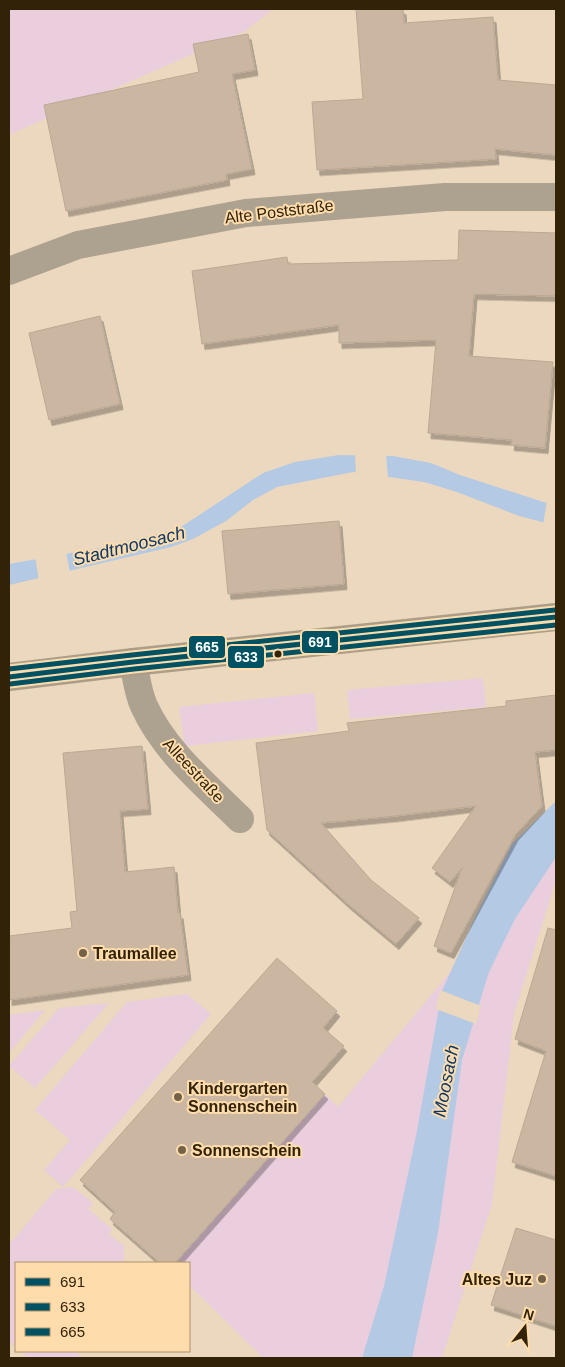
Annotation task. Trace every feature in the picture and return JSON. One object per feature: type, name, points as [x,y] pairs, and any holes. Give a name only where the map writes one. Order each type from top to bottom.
[{"type":"main road","points":[[9,677],[556,617]]},
{"type":"street","name":"Alte Poststraße","points":[[9,271],[78,245],[246,213],[445,197],[556,197]]},
{"type":"street","name":"Alleestraße","points":[[133,662],[143,705],[165,744],[240,819]]},
{"type":"shaded area","points":[[9,9],[273,9],[245,31],[11,134],[9,131]]},
{"type":"shaded area","points":[[483,678],[486,707],[350,719],[347,690]]},
{"type":"shaded area","points":[[314,693],[318,731],[185,746],[179,707]]},
{"type":"shaded area","points":[[556,845],[556,880],[514,1014],[492,1204],[442,1358],[263,1358],[190,1286],[190,1262],[176,1262],[325,1094],[338,1107]]},
{"type":"shaded area","points":[[187,994],[211,1014],[63,1187],[44,1170],[70,1140],[35,1110],[127,1002]]},
{"type":"shaded area","points":[[109,1003],[35,1088],[9,1066],[59,1008]]},
{"type":"shaded area","points":[[45,1010],[9,1053],[9,1015]]},
{"type":"shaded area","points":[[73,1187],[93,1203],[88,1209],[112,1229],[109,1234],[124,1246],[124,1262],[15,1262],[15,1346],[9,1341],[9,1245],[56,1189]]},
{"type":"shaded area","points":[[21,1352],[75,1352],[83,1358],[29,1358]]},
{"type":"water","name":"Stadtmoosach","points":[[339,455],[393,456],[431,463],[460,475],[556,506],[546,523],[519,516],[457,492],[424,482],[353,472],[277,487],[253,500],[226,521],[193,539],[171,547],[9,585],[9,564],[99,548],[178,529],[263,473],[295,462]]},
{"type":"water","name":"Moosach","points":[[556,801],[556,857],[515,919],[489,972],[462,1060],[438,1233],[412,1358],[362,1358],[384,1286],[416,1136],[442,991],[477,913],[512,844]]},
{"type":"pier","points":[[355,453],[386,453],[388,479],[356,475]]},
{"type":"pier","points":[[547,500],[556,503],[556,528],[543,525]]},
{"type":"pier","points":[[66,551],[70,573],[39,581],[35,556]]},
{"type":"pier","points":[[440,990],[481,1006],[476,1024],[436,1009]]},
{"type":"building","points":[[356,9],[403,9],[404,23],[493,17],[498,80],[556,85],[556,155],[495,149],[496,159],[317,170],[312,102],[363,99]]},
{"type":"building","points":[[248,34],[255,70],[232,74],[252,169],[226,174],[227,180],[66,211],[44,105],[199,72],[193,44]]},
{"type":"building","points":[[459,230],[556,233],[556,296],[474,294],[469,356],[553,362],[545,448],[511,445],[512,440],[428,433],[436,340],[339,343],[339,325],[202,344],[192,271],[287,257],[288,264],[458,260]]},
{"type":"building","points":[[100,316],[120,404],[49,420],[29,333]]},
{"type":"building","points":[[339,521],[344,584],[228,594],[222,531]]},
{"type":"building","points":[[556,695],[556,750],[535,752],[542,806],[515,835],[451,953],[434,946],[462,868],[450,882],[432,868],[476,806],[321,823],[371,880],[419,918],[396,944],[348,904],[267,830],[256,743],[349,731],[347,723],[506,706],[506,701]]},
{"type":"building","points":[[142,746],[148,809],[120,811],[125,872],[174,867],[178,913],[180,913],[188,975],[9,1000],[9,936],[72,928],[70,912],[77,911],[63,753]]},
{"type":"building","points":[[548,928],[556,930],[556,1176],[512,1162],[546,1051],[515,1039]]},
{"type":"building","points":[[277,958],[337,1011],[323,1028],[344,1046],[312,1082],[325,1094],[176,1262],[159,1262],[110,1219],[115,1212],[80,1180]]},
{"type":"building","points":[[516,1228],[556,1240],[556,1326],[491,1305]]},
{"type":"transit line","name":"665","points":[[9,669],[555,610]]},
{"type":"transit line","name":"691","points":[[9,677],[556,617]]},
{"type":"transit line","name":"633","points":[[10,684],[134,669],[556,625]]},
{"type":"place","name":"Traumallee","points":[[83,953]]},
{"type":"place","name":"Kindergarten Sonnenschein","points":[[178,1097]]},
{"type":"place","name":"Sonnenschein","points":[[182,1150]]},
{"type":"place","name":"Altes Juz","points":[[542,1279]]}]
